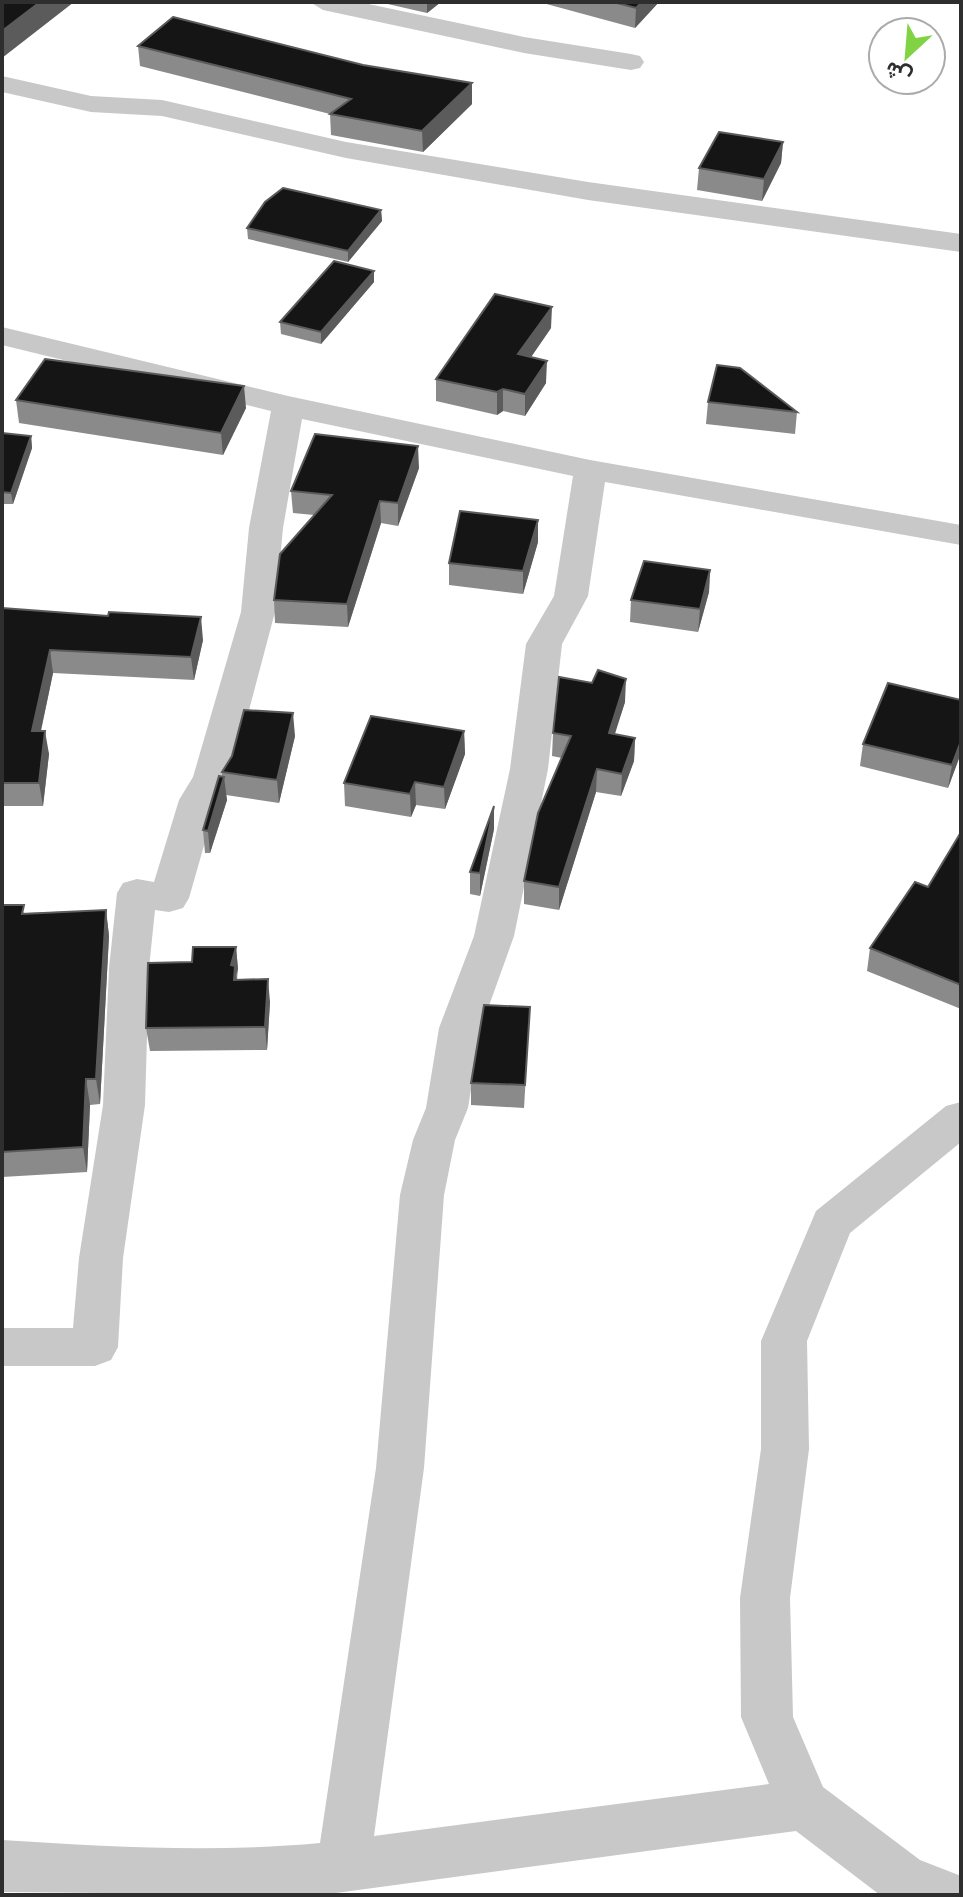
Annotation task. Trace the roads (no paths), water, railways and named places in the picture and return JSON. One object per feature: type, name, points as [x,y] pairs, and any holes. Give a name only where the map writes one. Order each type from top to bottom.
[{"type":"street","points":[[323,2],[524,45],[631,62]]},
{"type":"street","points":[[2,84],[91,104],[162,108],[346,150],[588,191],[961,243]]},
{"type":"street","points":[[2,336],[288,406],[590,470],[961,535]]},
{"type":"street","points":[[2,1347],[95,1347],[101,1258],[124,1105],[129,968],[137,893],[169,898],[198,800],[212,778],[258,612],[266,528],[288,406]]},
{"type":"street","points":[[343,1867],[400,1468],[422,1195],[434,1140],[447,1108],[460,1028],[494,936],[529,769],[544,644],[571,596],[590,470]]},
{"type":"street","points":[[942,1895],[901,1878],[804,1805],[767,1717],[765,1598],[785,1449],[784,1341],[832,1223],[961,1118]]},
{"type":"street","points":[[2,1866],[134,1875],[243,1876],[343,1867],[486,1845],[804,1805]]}]
